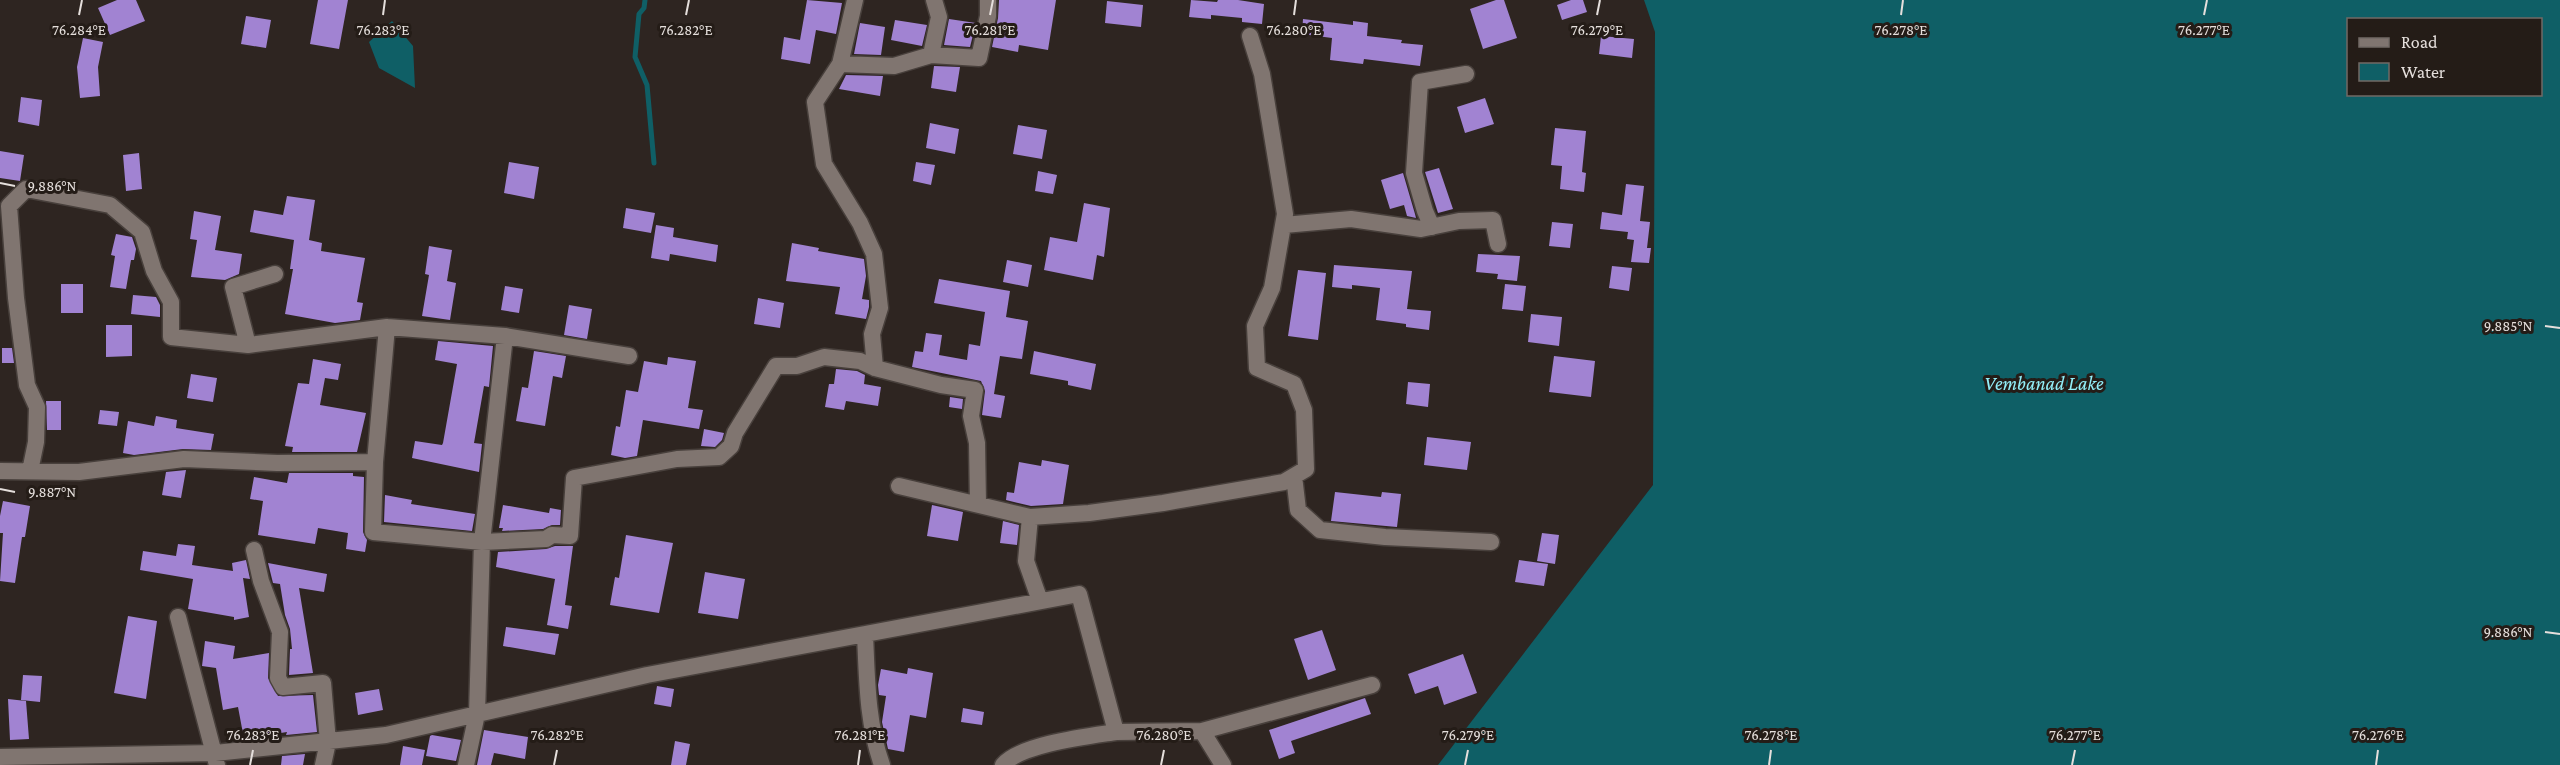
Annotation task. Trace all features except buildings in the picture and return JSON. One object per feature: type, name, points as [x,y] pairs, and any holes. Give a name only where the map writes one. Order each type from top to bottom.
[{"type":"street","points":[[855,0],[840,64],[815,102],[824,164],[860,223],[874,254],[880,308],[872,334],[875,368]]},
{"type":"street","points":[[932,55],[939,17],[934,0]]},
{"type":"street","points":[[840,64],[894,66],[932,55],[979,58],[988,16],[988,0]]},
{"type":"street","points":[[899,486],[1030,517],[1089,513],[1163,503],[1284,482],[1306,469],[1304,410],[1294,384],[1257,368],[1255,326],[1272,288],[1286,214],[1263,74],[1250,36]]},
{"type":"street","points":[[1432,227],[1413,173],[1420,82],[1466,74]]},
{"type":"street","points":[[30,471],[36,442],[38,407],[27,385],[4,206],[27,189],[110,205],[142,232],[154,271],[171,302],[171,337],[248,345],[387,327],[505,336],[629,356]]},
{"type":"street","points":[[1284,225],[1351,219],[1421,229],[1459,221],[1493,220],[1498,244]]},
{"type":"street","points":[[248,345],[233,287],[275,274]]},
{"type":"street","points":[[387,327],[375,462],[373,532],[482,542],[546,539],[552,535],[570,536],[574,478],[677,459],[720,457],[731,446],[735,433],[776,366],[797,366],[824,357],[860,361],[875,368],[941,385],[975,390],[971,416],[977,443],[978,504]]},
{"type":"street","points":[[466,765],[477,714],[482,542],[505,336]]},
{"type":"street","points":[[0,471],[79,472],[184,459],[278,463],[375,462]]},
{"type":"street","points":[[1294,476],[1298,510],[1320,530],[1385,537],[1491,542]]},
{"type":"street","points":[[1030,517],[1026,561],[1040,601]]},
{"type":"street","points":[[254,550],[261,581],[280,632],[278,678],[283,687],[323,683],[328,742],[323,765]]},
{"type":"street","points":[[0,757],[216,759],[386,735],[647,675],[1078,594],[1116,732]]},
{"type":"street","points":[[178,617],[216,759]]},
{"type":"street","points":[[865,634],[868,703],[875,747],[882,765]]},
{"type":"street","points":[[1003,765],[1008,759],[1021,753],[1068,739],[1116,732],[1202,731],[1372,685]]},
{"type":"street","points":[[1202,731],[1223,765]]},
{"type":"water","name":"Vembanad Lake","points":[[1644,0],[2560,0],[2560,765],[1438,765],[1653,485],[1655,32]]},
{"type":"water","points":[[392,21],[413,46],[415,88],[379,68],[369,42]]},
{"type":"waterway","points":[[645,0],[644,8],[639,14],[635,57],[647,85],[654,163]]}]
